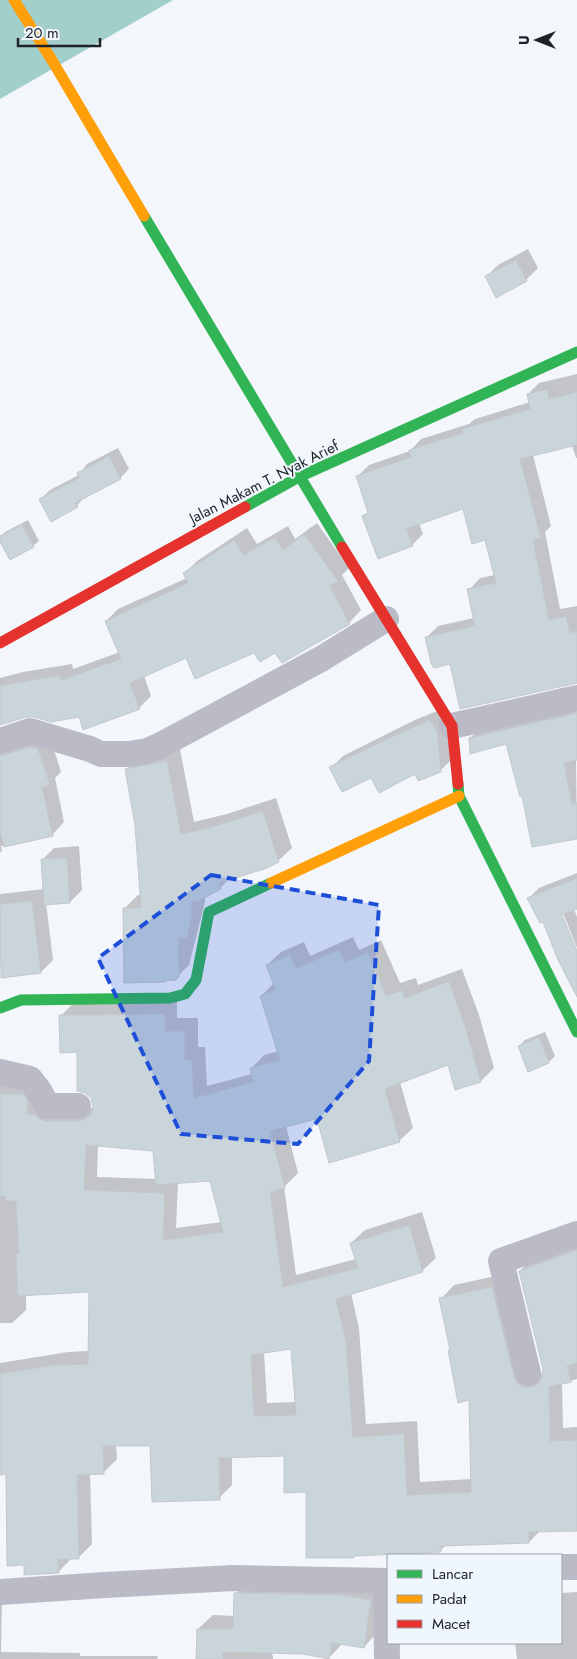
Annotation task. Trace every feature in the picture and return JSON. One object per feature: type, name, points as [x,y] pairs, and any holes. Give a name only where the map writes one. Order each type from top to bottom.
[{"type":"street","points":[[14,0],[53,62],[299,477],[452,726],[459,796],[577,1032]]},
{"type":"street","name":"Jalan Makam T. Nyak Arief","points":[[0,643],[299,477],[577,352]]},
{"type":"street","points":[[0,741],[30,731],[101,754],[129,754],[147,751],[321,659],[386,619]]},
{"type":"street","points":[[452,726],[577,698]]},
{"type":"street","points":[[0,1008],[21,1000],[170,998],[185,994],[196,980],[209,912],[459,796]]},
{"type":"street","points":[[0,1072],[30,1079],[40,1092],[47,1106],[78,1106]]},
{"type":"street","points":[[528,1372],[501,1261],[577,1234]]},
{"type":"street","points":[[562,1567],[577,1567]]},
{"type":"street","points":[[0,1592],[233,1578],[387,1581]]},
{"type":"street","points":[[388,1644],[388,1659]]},
{"type":"highlighted area","points":[[211,875],[379,905],[369,1061],[298,1144],[181,1134],[98,958]]},
{"type":"shaded area","points":[[0,0],[173,0],[0,99]]},
{"type":"building","points":[[516,260],[527,281],[496,298],[485,276]]},
{"type":"building","points":[[547,389],[549,399],[577,392],[577,445],[520,459],[541,538],[533,540],[549,620],[566,616],[570,633],[577,631],[577,683],[460,709],[450,664],[434,668],[425,637],[475,626],[467,589],[496,583],[485,540],[472,544],[463,509],[406,529],[413,546],[378,559],[362,516],[368,513],[356,476],[411,457],[409,450],[463,433],[462,429],[530,409],[527,394]]},
{"type":"building","points":[[109,456],[121,479],[75,503],[78,507],[51,522],[39,499],[79,478],[77,473]]},
{"type":"building","points":[[22,525],[34,547],[10,560],[0,542],[0,536]]},
{"type":"building","points":[[304,534],[338,581],[330,586],[350,624],[282,663],[275,653],[260,662],[254,653],[195,679],[186,658],[130,683],[140,709],[83,730],[79,717],[51,722],[34,717],[26,717],[0,725],[0,686],[60,675],[61,680],[121,659],[105,621],[188,583],[183,573],[234,540],[244,555],[275,537],[283,550]]},
{"type":"building","points":[[577,713],[577,760],[564,763],[572,804],[577,803],[577,839],[532,847],[522,796],[520,797],[506,744],[470,754],[469,738]]},
{"type":"building","points":[[430,720],[437,731],[441,772],[418,781],[415,774],[379,793],[371,778],[342,792],[329,767]]},
{"type":"building","points":[[30,747],[38,749],[50,785],[42,787],[53,836],[4,847],[0,830],[0,756]]},
{"type":"building","points":[[167,761],[181,834],[212,827],[263,811],[279,862],[267,868],[219,883],[221,889],[198,901],[192,902],[192,916],[187,938],[178,938],[179,977],[176,980],[124,983],[123,908],[141,908],[135,825],[125,769]]},
{"type":"building","points":[[67,858],[70,903],[44,905],[41,859]]},
{"type":"building","points":[[577,878],[577,909],[562,915],[577,951],[577,997],[558,960],[543,922],[540,923],[527,898]]},
{"type":"building","points":[[32,901],[41,973],[1,978],[0,904]]},
{"type":"building","points":[[339,950],[345,962],[368,952],[386,996],[402,990],[405,998],[449,981],[466,1029],[481,1082],[455,1090],[448,1065],[385,1089],[400,1142],[329,1163],[317,1119],[270,1131],[285,1188],[270,1192],[283,1287],[358,1268],[350,1243],[409,1225],[423,1272],[336,1299],[346,1342],[353,1437],[404,1434],[407,1495],[471,1492],[469,1400],[458,1403],[448,1350],[450,1350],[439,1298],[492,1287],[514,1377],[517,1383],[523,1387],[532,1387],[538,1384],[542,1378],[543,1369],[519,1271],[577,1250],[577,1363],[567,1366],[571,1382],[549,1387],[550,1441],[577,1440],[577,1531],[529,1532],[529,1543],[441,1546],[441,1552],[354,1556],[354,1558],[306,1558],[306,1492],[284,1493],[284,1456],[219,1458],[220,1500],[152,1502],[150,1446],[103,1446],[104,1474],[77,1475],[79,1559],[58,1559],[59,1573],[24,1575],[24,1565],[7,1566],[6,1474],[0,1475],[0,1374],[53,1365],[88,1364],[89,1292],[18,1296],[16,1254],[19,1254],[16,1201],[5,1201],[5,1196],[0,1196],[0,1094],[23,1094],[28,1101],[27,1114],[35,1115],[46,1121],[78,1121],[85,1119],[91,1114],[93,1106],[91,1098],[85,1093],[77,1091],[77,1052],[60,1053],[59,1015],[165,1014],[165,1031],[185,1031],[185,1060],[192,1060],[194,1098],[253,1082],[250,1068],[280,1060],[260,996],[276,990],[266,965],[290,955],[296,968]],"holes":[[[86,1145],[153,1151],[156,1185],[210,1181],[223,1232],[163,1240],[165,1193],[84,1190]],[[291,1349],[296,1415],[254,1416],[251,1355]]]},
{"type":"building","points":[[539,1037],[549,1063],[528,1072],[518,1046]]},
{"type":"building","points":[[234,1593],[342,1595],[371,1600],[364,1648],[332,1643],[329,1659],[303,1654],[223,1652],[223,1659],[196,1659],[197,1629],[233,1629]]},
{"type":"traffic: fast","points":[[144,216],[342,547]]},
{"type":"traffic: fast","points":[[245,507],[299,477],[577,352]]},
{"type":"traffic: fast","points":[[458,784],[459,796],[577,1032]]},
{"type":"traffic: fast","points":[[0,1008],[21,1000],[170,998],[185,994],[196,980],[209,912],[271,883]]},
{"type":"traffic: slow","points":[[14,0],[144,216]]},
{"type":"traffic: slow","points":[[271,883],[459,796]]},
{"type":"traffic: jam","points":[[0,643],[245,507]]},
{"type":"traffic: jam","points":[[342,547],[452,726],[458,784]]}]
